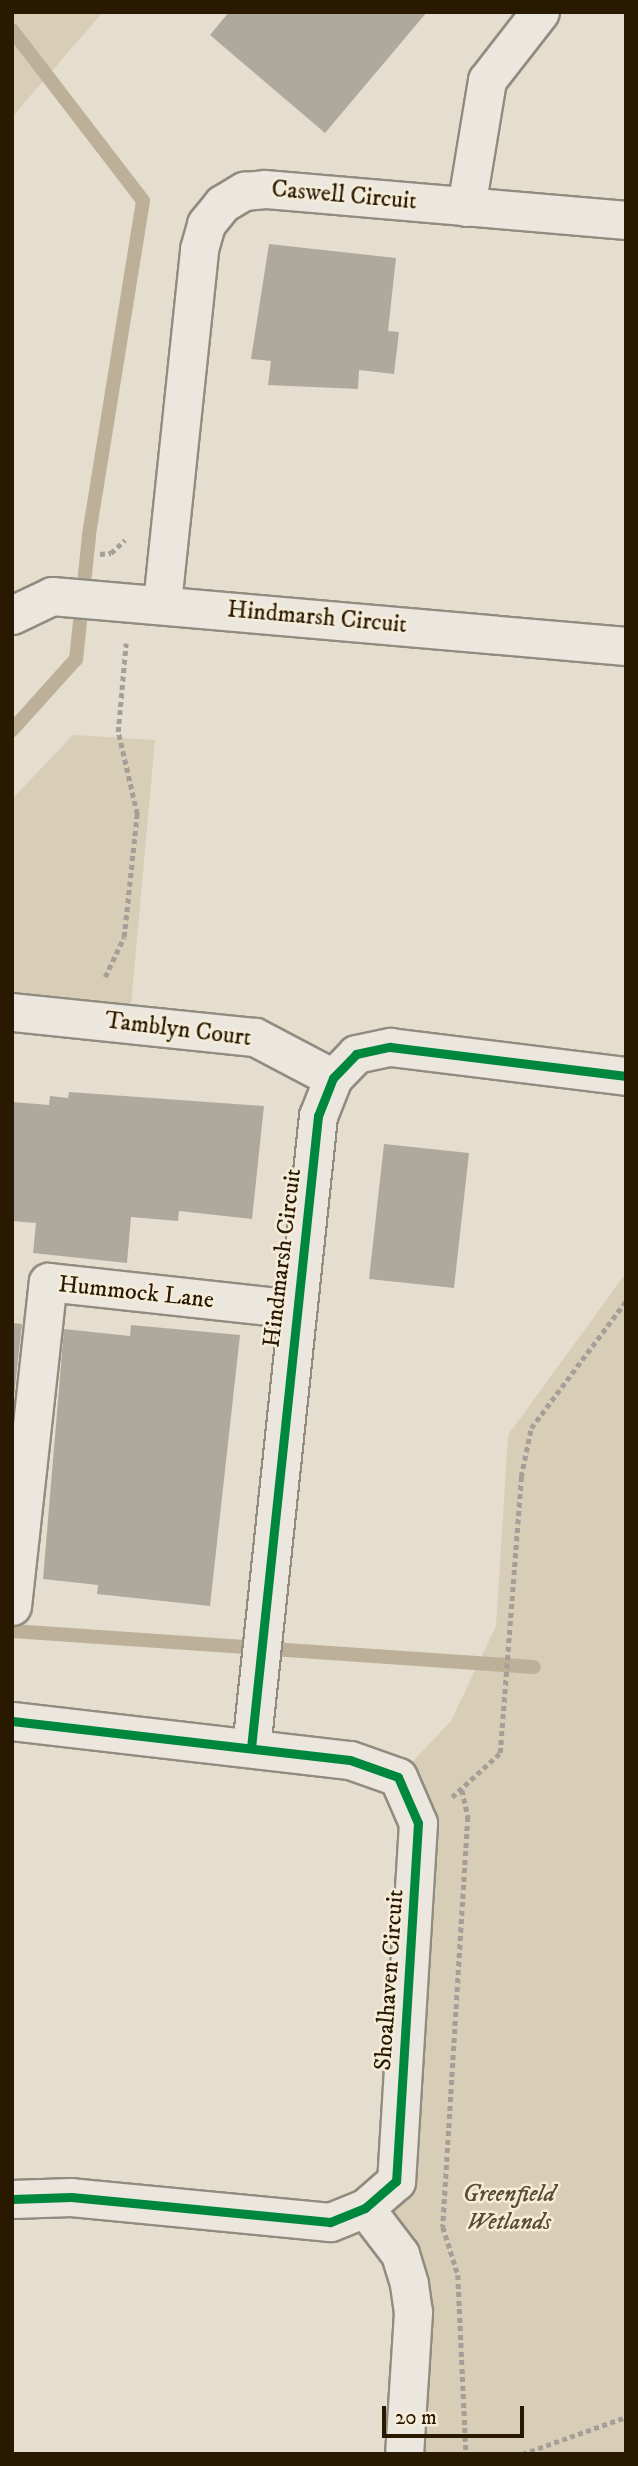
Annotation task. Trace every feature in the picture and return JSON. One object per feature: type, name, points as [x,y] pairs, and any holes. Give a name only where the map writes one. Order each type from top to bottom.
[{"type":"street","points":[[466,207],[487,80],[540,12]]},
{"type":"street","name":"Caswell Circuit","points":[[162,603],[199,249],[206,224],[217,208],[244,191],[265,189],[626,220]]},
{"type":"street","name":"Hindmarsh Circuit","points":[[12,615],[52,596],[162,603],[626,646]]},
{"type":"street","name":"Tamblyn Court","points":[[12,1012],[255,1037],[333,1078]]},
{"type":"street","name":"Hindmarsh Circuit","points":[[251,1748],[295,1310],[318,1116],[333,1078],[356,1054],[390,1047],[626,1076]]},
{"type":"street","name":"Hummock Lane","points":[[12,1606],[48,1282],[295,1310]]},
{"type":"street","name":"Shoalhaven Circuit","points":[[12,1721],[350,1760],[398,1777],[418,1823],[396,2181],[365,2208],[330,2222],[304,2222],[125,2201],[12,2199]]},
{"type":"street","points":[[365,2208],[400,2254],[410,2284],[414,2312],[404,2454]]},
{"type":"path","points":[[101,985],[124,937],[137,814],[118,732],[127,637]]},
{"type":"path","points":[[418,1823],[462,1790],[500,1754],[521,1477],[531,1428],[626,1301]]},
{"type":"path","points":[[462,1790],[468,1817],[443,2227],[458,2275],[466,2454]]},
{"type":"path","points":[[522,2454],[626,2417]]},
{"type":"green space","points":[[12,12],[103,12],[12,117]]},
{"type":"green space","points":[[73,735],[155,740],[130,1017],[12,1006],[12,799]]},
{"type":"green space","name":"Greenfield Wetlands","points":[[626,1273],[626,2454],[404,2454],[413,2312],[365,2208],[396,2181],[417,1870],[398,1777],[451,1721],[496,1626],[508,1435]]},
{"type":"building","points":[[229,12],[427,12],[325,133],[210,35]]},
{"type":"building","points":[[269,244],[396,258],[388,331],[399,332],[394,374],[359,370],[358,389],[268,385],[271,361],[251,359]]},
{"type":"building","points":[[69,1092],[264,1106],[252,1219],[179,1211],[178,1221],[131,1217],[127,1263],[33,1253],[36,1223],[12,1221],[12,1102],[49,1105],[50,1096],[68,1098]]},
{"type":"building","points":[[384,1144],[469,1153],[454,1288],[369,1279]]},
{"type":"building","points":[[12,1323],[22,1324],[12,1414]]},
{"type":"building","points":[[131,1325],[240,1335],[210,1606],[97,1594],[98,1585],[43,1579],[64,1329],[130,1336]]},
{"type":"waterway","points":[[12,30],[143,201],[89,536],[76,659],[12,730]]},
{"type":"waterway","points":[[12,1631],[534,1667]]},
{"type":"cycle path","points":[[251,1748],[318,1116],[333,1078],[356,1054],[390,1047],[626,1076]]},
{"type":"cycle path","points":[[12,1721],[350,1760],[398,1777],[418,1823],[396,2181],[365,2208],[330,2222],[71,2197],[12,2199]]}]
